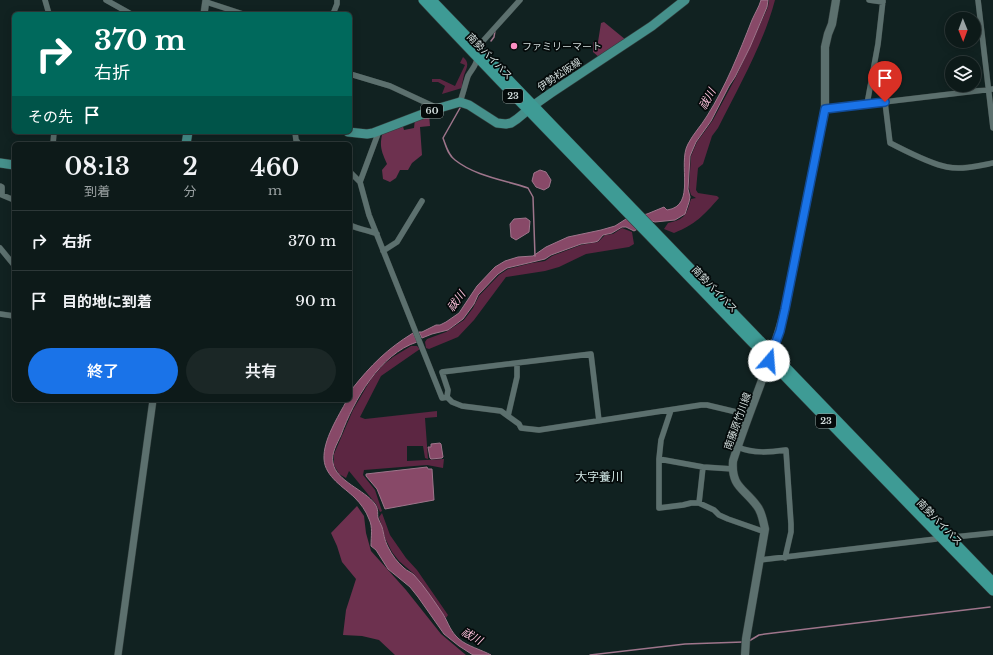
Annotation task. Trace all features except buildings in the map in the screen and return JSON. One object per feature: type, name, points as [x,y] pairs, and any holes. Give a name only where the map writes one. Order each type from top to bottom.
[{"type":"highway","name":"南勢バイパス","points":[[422,0],[477,58],[531,108],[770,357],[993,582]]},
{"type":"highway","name":"南勢バイパス","points":[[432,0],[481,49],[531,108]]},
{"type":"highway","name":"南勢バイパス","points":[[770,357],[832,427],[993,592]]},
{"type":"main road","name":"伊勢松阪線","points":[[460,102],[469,104],[501,124],[513,122],[531,108],[652,26],[685,0]]},
{"type":"main road","name":"南藤原竹川線","points":[[733,469],[733,461],[780,331],[825,109],[825,47],[832,24],[836,0]]},
{"type":"main road","name":"60","points":[[352,132],[367,134],[379,131],[460,102]]},
{"type":"main road","points":[[0,163],[12,165]]},
{"type":"main road","points":[[733,469],[739,487],[757,505],[764,521],[764,532],[745,655]]},
{"type":"street","points":[[45,0],[48,12]]},
{"type":"street","points":[[106,0],[127,12]]},
{"type":"street","points":[[334,12],[337,0]]},
{"type":"street","points":[[481,49],[483,41],[520,0]]},
{"type":"street","points":[[867,104],[878,44],[883,1],[869,0]]},
{"type":"street","points":[[978,0],[991,89],[993,128]]},
{"type":"street","points":[[204,12],[206,1],[237,12]]},
{"type":"street","points":[[460,102],[467,79],[471,70],[477,63],[477,58]]},
{"type":"street","points":[[352,75],[390,86],[437,109]]},
{"type":"street","points":[[825,109],[991,89]]},
{"type":"street","points":[[885,102],[890,144],[933,163],[947,167],[967,168],[993,163]]},
{"type":"street","points":[[360,182],[379,131]]},
{"type":"street","points":[[352,174],[360,182],[369,215],[442,398],[447,397],[452,402],[462,406],[501,411],[519,424],[521,428],[532,430],[707,405],[749,415]]},
{"type":"street","points":[[0,186],[2,187],[2,195],[12,199]]},
{"type":"street","points":[[383,251],[397,242],[422,201]]},
{"type":"street","points":[[352,226],[358,230],[370,231],[377,234]]},
{"type":"street","points":[[0,248],[12,263]]},
{"type":"street","points":[[0,314],[12,316]]},
{"type":"street","points":[[447,397],[448,390],[442,372],[591,354],[599,421]]},
{"type":"street","points":[[508,416],[517,377],[517,363]]},
{"type":"street","points":[[118,655],[152,402]]},
{"type":"street","points":[[671,410],[661,440],[659,459],[659,508],[690,503],[699,504],[714,510],[719,515],[728,519],[764,532]]},
{"type":"street","points":[[738,447],[744,450],[755,451],[786,450],[791,532],[785,558]]},
{"type":"street","points":[[659,459],[703,467],[733,469]]},
{"type":"street","points":[[699,504],[703,467]]},
{"type":"street","points":[[954,537],[993,533]]},
{"type":"street","points":[[760,560],[936,539]]},
{"type":"shaded area","points":[[761,0],[768,0],[767,7],[750,47],[711,121],[696,142],[690,156],[688,189],[690,197],[685,214],[675,220],[652,221],[634,231],[626,227],[622,227],[612,233],[603,235],[598,241],[581,244],[551,255],[545,259],[507,268],[498,274],[478,295],[474,304],[463,319],[448,330],[422,338],[419,332],[436,325],[440,325],[459,313],[477,286],[495,267],[505,261],[518,257],[533,256],[546,247],[568,237],[615,226],[626,219],[647,214],[664,207],[667,210],[676,207],[681,201],[684,193],[684,162],[688,144],[707,116],[720,93],[732,69]]},
{"type":"shaded area","points":[[769,0],[775,0],[764,33],[742,81],[718,128],[712,136],[703,164],[698,168],[696,190],[698,193],[717,196],[719,198],[704,215],[694,223],[674,233],[664,229],[668,223],[682,218],[688,209],[691,199],[696,198],[691,195],[689,188],[691,156],[697,142],[713,120],[736,77],[768,7]]},
{"type":"shaded area","points":[[604,22],[626,40],[600,58],[593,52],[593,42],[598,42],[601,23]]},
{"type":"shaded area","points":[[463,57],[467,61],[467,65],[462,88],[442,94],[445,86],[438,82],[432,82],[432,79],[440,79],[455,86],[465,65],[460,63]]},
{"type":"shaded area","points":[[429,114],[430,126],[420,127],[422,155],[412,163],[408,170],[400,170],[396,178],[390,182],[383,179],[382,170],[387,164],[381,148],[383,131],[402,123],[404,130],[414,128],[415,119]]},
{"type":"shaded area","points":[[540,170],[546,172],[551,180],[549,187],[544,190],[536,187],[532,181],[534,173]]},
{"type":"shaded area","points":[[526,218],[530,221],[529,232],[516,240],[511,237],[510,224],[514,219]]},
{"type":"shaded area","points":[[622,228],[632,232],[634,244],[629,247],[586,254],[559,267],[545,271],[506,277],[474,320],[458,337],[429,349],[426,348],[425,342],[427,339],[446,332],[464,320],[473,308],[479,296],[499,275],[508,269],[545,261],[552,256],[581,245],[598,242],[605,235],[613,234]]},
{"type":"shaded area","points":[[413,333],[417,342],[404,348],[391,357],[380,367],[370,380],[346,421],[335,449],[333,463],[339,475],[365,494],[375,504],[378,518],[391,553],[405,569],[414,575],[422,584],[454,633],[466,644],[491,655],[473,655],[444,634],[410,587],[388,569],[376,550],[371,546],[371,525],[365,510],[355,498],[331,476],[325,465],[324,452],[328,436],[346,402],[352,402],[352,389],[366,372],[395,345]]},
{"type":"shaded area","points":[[411,346],[417,346],[420,349],[381,376],[360,417],[365,419],[437,411],[437,417],[425,418],[428,459],[425,458],[423,446],[407,446],[407,461],[444,459],[443,468],[427,465],[364,470],[363,475],[375,490],[382,511],[380,512],[376,504],[349,471],[346,478],[339,474],[334,465],[334,454],[353,410],[371,379],[383,365]]},
{"type":"shaded area","points":[[440,443],[443,457],[431,459],[428,447],[431,447],[431,444]]},
{"type":"shaded area","points":[[427,467],[428,469],[432,469],[434,500],[385,509],[377,489],[366,476],[366,474]]},
{"type":"shaded area","points":[[357,506],[364,516],[366,533],[371,551],[406,590],[441,634],[466,655],[395,655],[379,640],[362,636],[343,635],[346,610],[356,579],[342,562],[331,533]]},
{"type":"shaded area","points":[[382,513],[390,535],[406,558],[417,570],[448,615],[446,618],[413,573],[399,561],[392,552],[385,538],[379,517]]},
{"type":"waterway","points":[[491,41],[494,37],[495,31]]},
{"type":"waterway","points":[[460,108],[443,138],[449,153],[455,160],[471,170],[528,188],[533,197],[535,256]]},
{"type":"waterway","points":[[749,641],[759,635],[765,634],[990,607]]},
{"type":"waterway","points":[[590,655],[685,644],[743,642]]},
{"type":"place","name":"ファミリーマート","points":[[514,46]]},
{"type":"district","name":"大字養川","points":[[599,477]]},
{"type":"route","points":[[769,361],[780,331],[790,287],[825,109],[885,102]]},
{"type":"water label","name":"祓川","points":[[707,99]]},
{"type":"water label","name":"祓川","points":[[456,301]]},
{"type":"water label","name":"祓川","points":[[472,636]]}]
